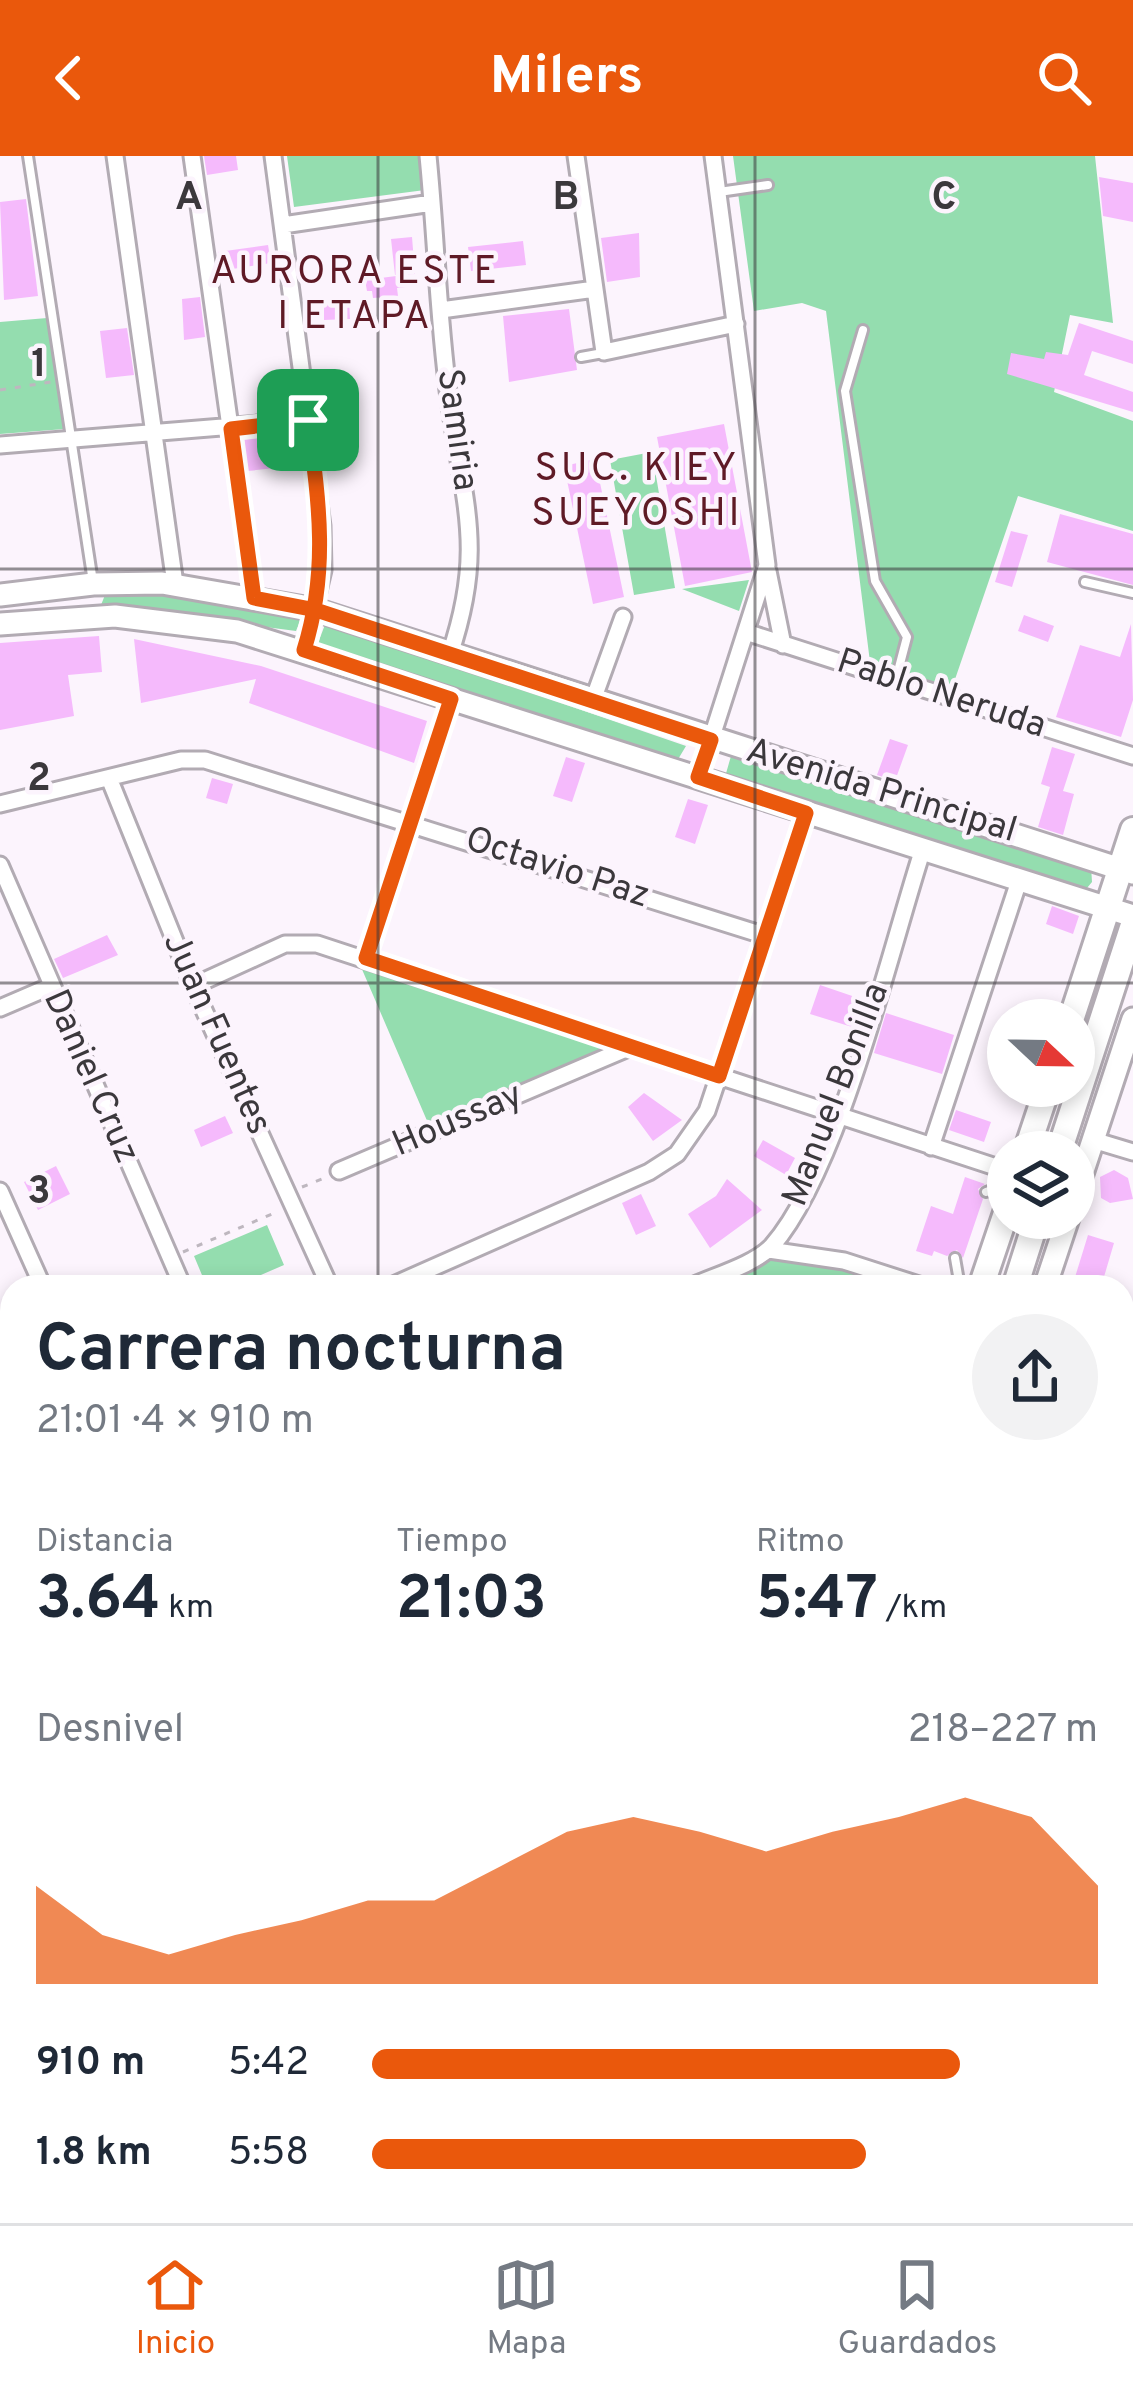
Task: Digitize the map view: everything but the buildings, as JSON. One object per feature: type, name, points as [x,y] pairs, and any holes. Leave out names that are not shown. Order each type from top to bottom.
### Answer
[{"type":"main road","name":"Avenida Principal","points":[[0,595],[88,584],[175,584],[316,610],[1127,870]]},
{"type":"main road","points":[[86,616],[88,584]]},
{"type":"main road","name":"Avenida Principal","points":[[0,624],[86,616],[192,622],[304,650],[1120,913]]},
{"type":"main road","points":[[1081,999],[1120,913],[1133,830]]},
{"type":"main road","points":[[1066,1131],[1133,925]]},
{"type":"main road","points":[[1095,1134],[1133,1019]]},
{"type":"main road","points":[[985,1275],[997,1239]]},
{"type":"main road","points":[[1019,1275],[1030,1239]]},
{"type":"main road","points":[[1049,1275],[1060,1239]]},
{"type":"street","points":[[115,156],[175,584]]},
{"type":"street","points":[[191,156],[254,598]]},
{"type":"street","points":[[273,156],[322,526],[316,610],[304,650]]},
{"type":"street","name":"Samiria","points":[[428,156],[441,310],[473,544],[466,606],[450,654]]},
{"type":"street","points":[[576,156],[604,352],[736,324]]},
{"type":"street","points":[[713,156],[767,565],[783,645]]},
{"type":"street","points":[[283,225],[433,203]]},
{"type":"street","points":[[441,310],[595,289]]},
{"type":"street","points":[[0,445],[156,436],[308,420]]},
{"type":"street","points":[[698,777],[767,565]]},
{"type":"street","points":[[593,700],[623,616]]},
{"type":"street","name":"Pablo Neruda","points":[[748,633],[1133,756]]},
{"type":"street","points":[[366,958],[451,699]]},
{"type":"street","name":"Octavio Paz","points":[[0,804],[200,759],[766,936]]},
{"type":"street","name":"Juan Fuentes","points":[[110,778],[193,986],[324,1275]]},
{"type":"street","points":[[416,1275],[663,1165],[702,1120],[806,813]]},
{"type":"street","name":"Manuel Bonilla","points":[[716,1275],[769,1250],[796,1212],[837,1117],[922,851]]},
{"type":"street","name":"Daniel Cruz","points":[[0,865],[178,1275]]},
{"type":"street","points":[[931,1147],[1019,881]]},
{"type":"street","points":[[193,986],[291,943],[317,944],[987,1164]]},
{"type":"street","points":[[0,1008],[49,987]]},
{"type":"street","name":"Houssay","points":[[339,1171],[628,1048]]},
{"type":"street","points":[[1095,1141],[1132,1154]]},
{"type":"street","points":[[0,1191],[38,1275]]},
{"type":"street","points":[[0,1241],[19,1233]]},
{"type":"street","points":[[769,1250],[844,1261],[888,1275]]},
{"type":"lane","points":[[28,156],[73,440],[88,584]]},
{"type":"lane","points":[[718,192],[768,185]]},
{"type":"lane","points":[[863,330],[844,391],[875,581],[907,637],[895,680]]},
{"type":"lane","points":[[581,357],[604,352]]},
{"type":"lane","points":[[1085,582],[1133,593]]},
{"type":"lane","points":[[955,1258],[955,1275]]},
{"type":"path","points":[[0,390],[63,381]]},
{"type":"path","points":[[170,1257],[290,1200],[339,1171]]},
{"type":"green space","points":[[287,156],[421,156],[425,190],[294,207]]},
{"type":"green space","points":[[733,156],[1095,156],[1113,323],[1070,315],[1054,392],[1133,421],[1133,531],[1018,496],[952,688],[870,662],[826,311],[802,303],[754,311]]},
{"type":"green space","points":[[47,318],[65,429],[0,434],[0,322]]},
{"type":"green space","points":[[652,452],[675,588],[634,595],[610,460]]},
{"type":"green space","points":[[749,580],[739,611],[682,589]]},
{"type":"green space","points":[[107,590],[203,594],[302,616],[296,631],[101,605]]},
{"type":"green space","points":[[326,622],[686,746],[677,761],[318,643]]},
{"type":"green space","points":[[731,756],[1091,866],[1092,882],[1082,894],[725,777]]},
{"type":"green space","points":[[361,967],[609,1048],[428,1123]]},
{"type":"green space","points":[[267,1225],[284,1265],[261,1275],[202,1275],[194,1256]]},
{"type":"green space","points":[[761,1260],[844,1266],[873,1275],[733,1275]]},
{"type":"district","name":"AURORA ESTE I ETAPA","points":[[355,296]]},
{"type":"district","name":"SUC. KIEY SUEYOSHI","points":[[637,492]]},
{"type":"route","points":[[308,420],[231,429],[254,598],[316,610],[711,740],[698,777],[806,813],[719,1076],[366,958],[451,699],[304,650],[316,610],[323,570],[308,420]]}]
